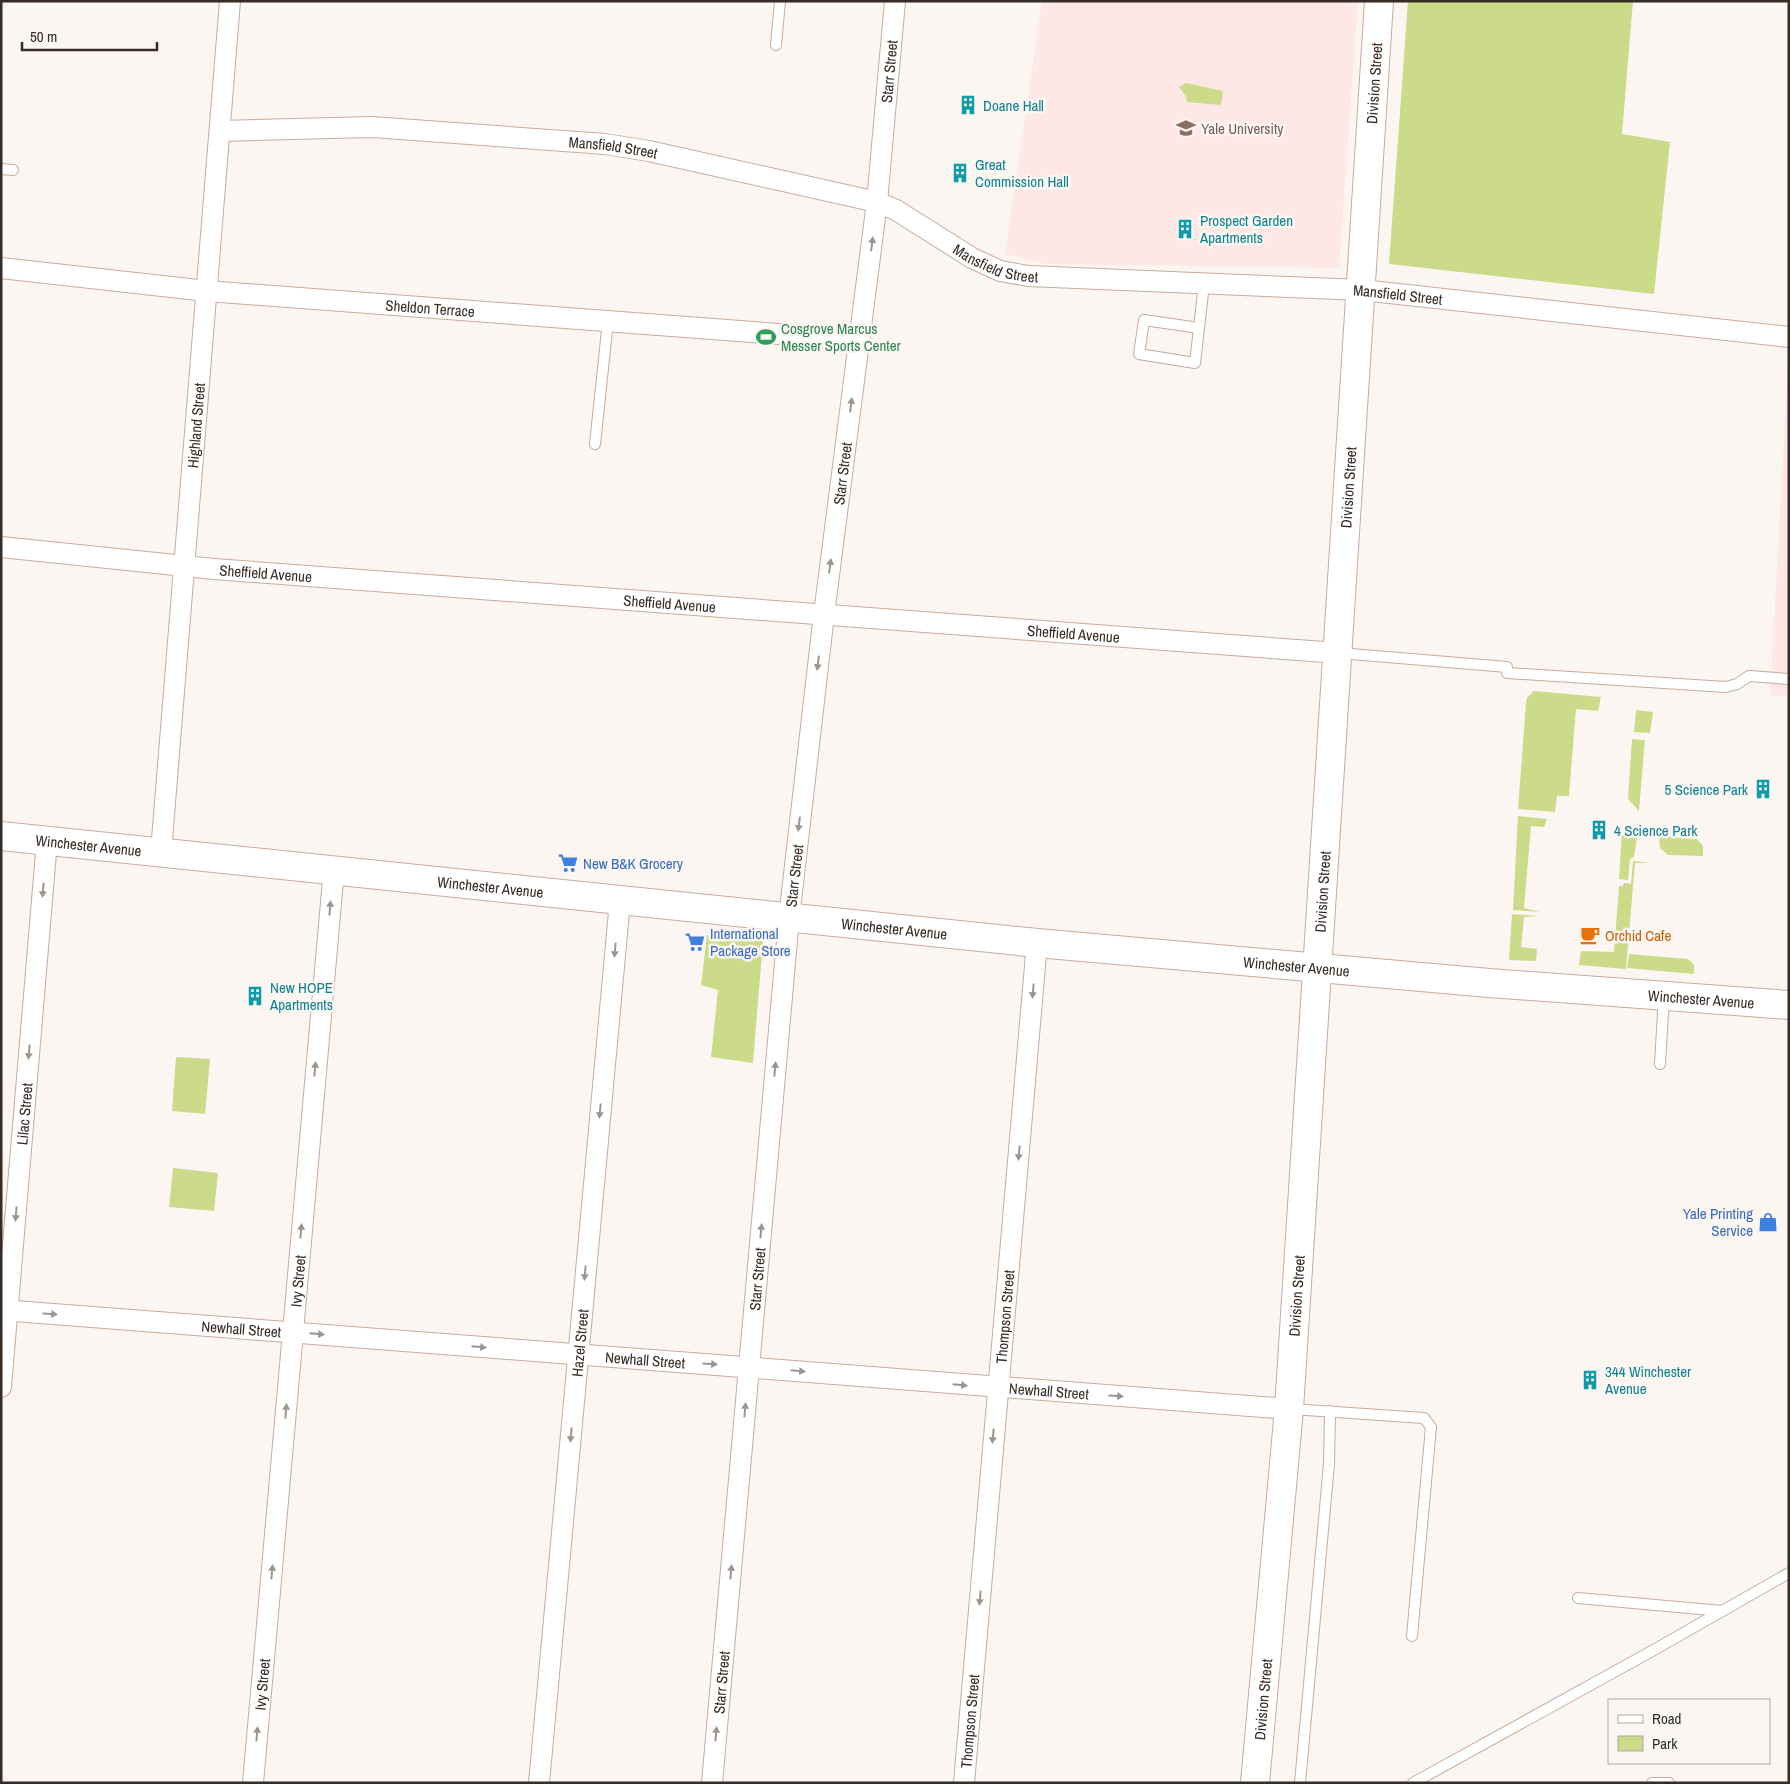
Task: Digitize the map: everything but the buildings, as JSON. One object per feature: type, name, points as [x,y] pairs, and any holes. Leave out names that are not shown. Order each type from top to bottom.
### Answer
[{"type":"street","name":"Highland Street","points":[[161,852],[230,1]]},
{"type":"street","name":"Starr Street","points":[[712,1783],[788,918],[824,614],[877,202],[895,1]]},
{"type":"street","name":"Division Street","points":[[1254,1783],[1289,1409],[1379,1]]},
{"type":"street","name":"Mansfield Street","points":[[220,131],[372,127],[605,144],[649,150],[877,202],[896,210],[972,258],[1000,271],[1028,276],[1362,290],[1789,337]]},
{"type":"street","name":"Sheldon Terrace","points":[[1,268],[206,291],[859,340]]},
{"type":"street","name":"Sheffield Avenue","points":[[1,548],[184,566],[1338,653]]},
{"type":"street","name":"Winchester Avenue","points":[[1,836],[1037,943],[1318,968],[1789,1005]]},
{"type":"street","name":"Lilac Street","points":[[1,1387],[5,1310],[47,841]]},
{"type":"street","name":"Ivy Street","points":[[252,1783],[334,869]]},
{"type":"street","name":"Hazel Street","points":[[539,1783],[620,901]]},
{"type":"street","name":"Thompson Street","points":[[964,1783],[1037,943]]},
{"type":"street","name":"Newhall Street","points":[[5,1310],[1289,1409]]},
{"type":"lane","points":[[776,45],[780,1]]},
{"type":"lane","points":[[1,169],[13,170]]},
{"type":"lane","points":[[1199,328],[1144,320],[1139,354],[1195,362],[1199,328],[1204,284]]},
{"type":"lane","points":[[595,444],[608,321]]},
{"type":"lane","points":[[1338,653],[1507,670],[1726,687],[1738,684],[1749,676],[1789,678]]},
{"type":"lane","points":[[1660,1064],[1664,996]]},
{"type":"lane","points":[[1289,1409],[1424,1418],[1430,1427],[1412,1636]]},
{"type":"lane","points":[[1300,1783],[1329,1464],[1330,1411]]},
{"type":"lane","points":[[1413,1783],[1789,1573]]},
{"type":"lane","points":[[1578,1598],[1722,1611]]},
{"type":"lane","points":[[1652,1783],[1669,1783]]},
{"type":"shaded area","name":"Yale University","points":[[1042,1],[1358,1],[1339,268],[1045,264],[1005,254]]},
{"type":"shaded area","points":[[1789,364],[1789,696],[1770,695]]},
{"type":"green space","points":[[1408,1],[1633,1],[1622,134],[1670,142],[1654,294],[1389,264]]},
{"type":"green space","points":[[1186,83],[1223,91],[1221,105],[1187,102],[1186,96],[1179,87]]},
{"type":"green space","points":[[1534,691],[1601,697],[1598,711],[1576,709],[1569,796],[1557,796],[1555,812],[1518,809],[1526,703],[1527,698]]},
{"type":"green space","points":[[1636,710],[1653,712],[1650,733],[1634,732]]},
{"type":"green space","points":[[1632,739],[1645,740],[1639,811],[1628,799]]},
{"type":"green space","points":[[1518,816],[1547,819],[1544,827],[1531,826],[1524,908],[1540,912],[1513,910]]},
{"type":"green space","points":[[1625,828],[1633,835],[1644,836],[1637,838],[1634,857],[1630,859],[1628,880],[1619,879],[1622,832],[1625,833]]},
{"type":"green space","points":[[1659,836],[1697,839],[1703,846],[1703,856],[1668,855],[1660,848]]},
{"type":"green space","points":[[1633,861],[1651,863],[1635,863],[1626,969],[1579,965],[1581,951],[1614,952],[1619,886],[1623,886],[1624,883],[1631,884]]},
{"type":"green space","points":[[1512,914],[1539,916],[1524,917],[1521,947],[1537,949],[1536,961],[1509,960]]},
{"type":"green space","points":[[707,935],[763,940],[753,1063],[711,1057],[718,990],[701,985]]},
{"type":"green space","points":[[1629,954],[1688,959],[1694,965],[1694,974],[1627,968]]},
{"type":"green space","points":[[176,1057],[210,1059],[205,1114],[172,1111]]},
{"type":"green space","points":[[173,1168],[218,1173],[214,1211],[169,1207]]},
{"type":"place","name":"Doane Hall","points":[[968,105]]},
{"type":"place","name":"Yale University","points":[[1186,128]]},
{"type":"place","name":"Great Commission Hall","points":[[960,173]]},
{"type":"place","name":"Prospect Garden Apartments","points":[[1185,229]]},
{"type":"place","name":"Cosgrove Marcus Messer Sports Center","points":[[766,337]]},
{"type":"place","name":"5 Science Park","points":[[1763,789]]},
{"type":"place","name":"4 Science Park","points":[[1599,830]]},
{"type":"place","name":"New B&K Grocery","points":[[568,863]]},
{"type":"place","name":"Orchid Cafe","points":[[1590,935]]},
{"type":"place","name":"International Package Store","points":[[695,942]]},
{"type":"place","name":"New HOPE Apartments","points":[[255,996]]},
{"type":"place","name":"Yale Printing Service","points":[[1768,1222]]},
{"type":"place","name":"344 Winchester Avenue","points":[[1590,1380]]}]
